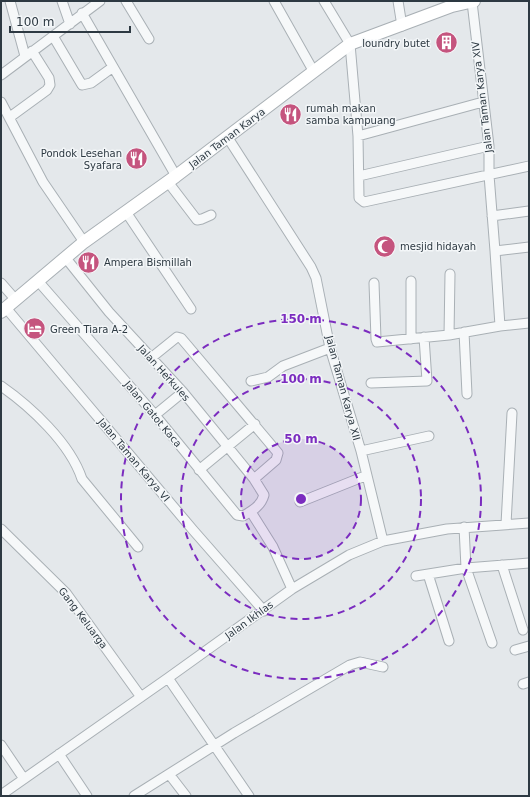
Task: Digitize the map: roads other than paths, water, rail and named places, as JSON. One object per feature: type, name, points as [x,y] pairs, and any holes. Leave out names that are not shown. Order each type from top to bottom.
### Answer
[{"type":"street","points":[[10,1],[29,54],[49,78],[50,85],[47,90],[10,117]]},
{"type":"street","points":[[62,1],[70,24]]},
{"type":"street","points":[[1,75],[100,1]]},
{"type":"street","points":[[126,1],[149,39]]},
{"type":"street","points":[[274,1],[314,72]]},
{"type":"street","points":[[324,1],[350,44],[358,136],[359,198],[364,202],[529,166]]},
{"type":"street","points":[[398,1],[402,26]]},
{"type":"street","name":"Jalan Taman Karya","points":[[4,310],[15,299],[84,242],[228,138],[350,44],[402,26],[452,4],[473,2]]},
{"type":"street","name":"Jalan Taman Karya XIV","points":[[473,2],[489,146],[489,175],[500,326]]},
{"type":"street","points":[[82,13],[113,67],[172,179],[197,220],[202,220],[211,215]]},
{"type":"street","points":[[53,36],[82,85],[91,83],[113,67]]},
{"type":"street","points":[[1,102],[43,182],[84,242]]},
{"type":"street","points":[[358,136],[483,102]]},
{"type":"street","name":"Jalan Taman Karya XII","points":[[228,138],[311,267],[320,289],[330,348],[361,451],[365,476],[383,541]]},
{"type":"street","points":[[359,176],[489,146]]},
{"type":"street","points":[[492,216],[529,211]]},
{"type":"street","points":[[126,212],[191,309]]},
{"type":"street","points":[[495,251],[529,247]]},
{"type":"street","name":"Jalan Herkules","points":[[65,257],[109,312],[183,392],[262,489],[263,500],[251,512]]},
{"type":"street","points":[[449,335],[450,274]]},
{"type":"street","name":"Jalan Gatot Kaca","points":[[38,281],[155,415],[237,515],[243,516],[251,512]]},
{"type":"street","points":[[411,281],[411,339]]},
{"type":"street","points":[[1,283],[15,299]]},
{"type":"street","points":[[374,283],[376,341],[381,343],[529,323]]},
{"type":"street","name":"Jalan Taman Karya VI","points":[[4,310],[264,611]]},
{"type":"street","points":[[464,332],[467,394]]},
{"type":"street","points":[[151,358],[179,337],[255,424],[278,456],[254,479]]},
{"type":"street","points":[[371,383],[427,382],[424,337]]},
{"type":"street","points":[[251,381],[268,377],[283,366],[330,348]]},
{"type":"street","points":[[1,386],[21,400],[57,438],[78,469],[82,479],[138,548]]},
{"type":"street","points":[[155,415],[183,392]]},
{"type":"street","points":[[506,524],[512,413]]},
{"type":"street","points":[[199,470],[255,424]]},
{"type":"street","points":[[361,451],[429,436]]},
{"type":"street","points":[[300,502],[365,476]]},
{"type":"street","points":[[251,512],[272,547],[292,589]]},
{"type":"street","name":"Jalan Ikhlas","points":[[1,795],[264,611],[292,589],[348,555],[383,541],[464,527],[529,523]]},
{"type":"street","points":[[464,527],[466,568],[492,643]]},
{"type":"street","name":"Gang Keluarga","points":[[1,529],[66,593],[141,697]]},
{"type":"street","points":[[416,576],[466,568],[529,563]]},
{"type":"street","points":[[502,565],[523,630]]},
{"type":"street","points":[[428,574],[449,641]]},
{"type":"street","points":[[515,650],[529,646]]},
{"type":"street","points":[[134,796],[214,745],[350,665],[360,662],[383,667]]},
{"type":"street","points":[[168,678],[248,796]]},
{"type":"street","points":[[1,745],[24,779]]},
{"type":"street","points":[[59,754],[87,796]]},
{"type":"street","points":[[169,774],[186,796]]},
{"type":"place","name":"loundry butet","points":[[446,43]]},
{"type":"place","name":"rumah makan samba kampuang","points":[[291,114]]},
{"type":"place","name":"Pondok Lesehan Syafara","points":[[137,159]]},
{"type":"place","name":"mesjid hidayah","points":[[385,246]]},
{"type":"place","name":"Ampera Bismillah","points":[[88,262]]},
{"type":"place","name":"Green Tiara A-2","points":[[34,329]]}]
